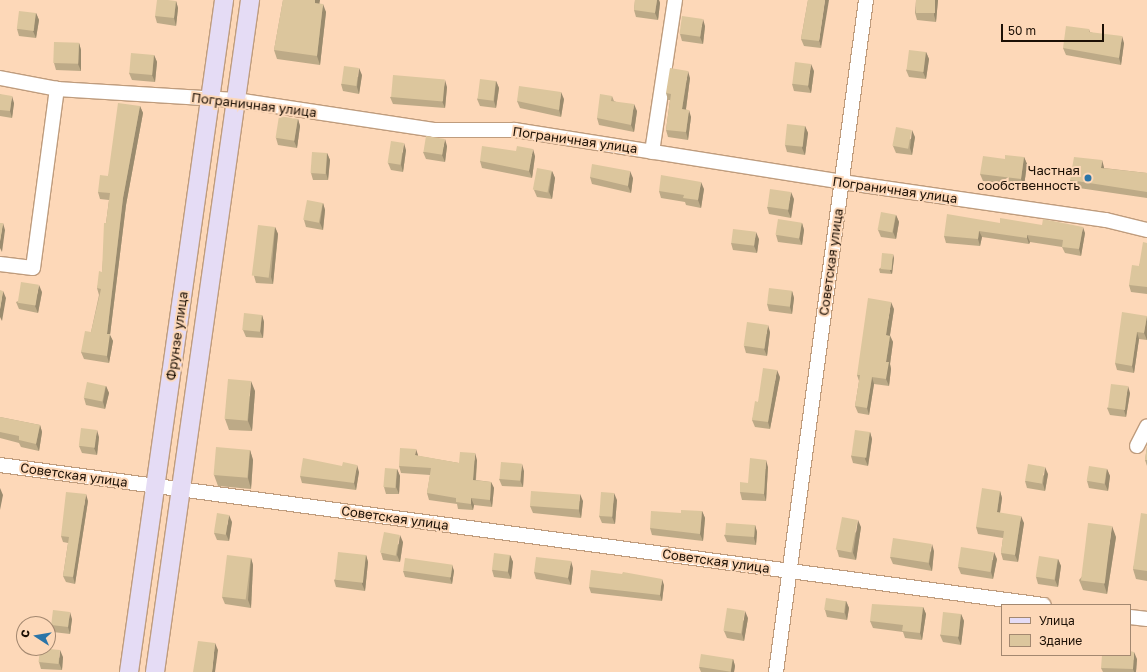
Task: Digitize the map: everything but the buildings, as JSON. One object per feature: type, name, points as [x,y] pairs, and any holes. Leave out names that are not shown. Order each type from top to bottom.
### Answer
[{"type":"main road","name":"Фрунзе улица","points":[[129,672],[224,0]]},
{"type":"main road","name":"Фрунзе улица","points":[[155,672],[250,0]]},
{"type":"street","points":[[652,152],[675,0]]},
{"type":"street","name":"Советская улица","points":[[776,672],[866,0]]},
{"type":"street","name":"Пограничная улица","points":[[0,78],[57,89],[236,100],[434,130],[515,130],[842,182],[1106,220],[1147,230]]},
{"type":"street","points":[[0,264],[33,268],[57,89]]},
{"type":"street","points":[[1137,446],[1147,426]]},
{"type":"street","name":"Советская улица","points":[[0,465],[1037,604]]},
{"type":"street","points":[[1131,616],[1147,619]]},
{"type":"place","name":"Частная сообственность","points":[[1088,178]]}]
